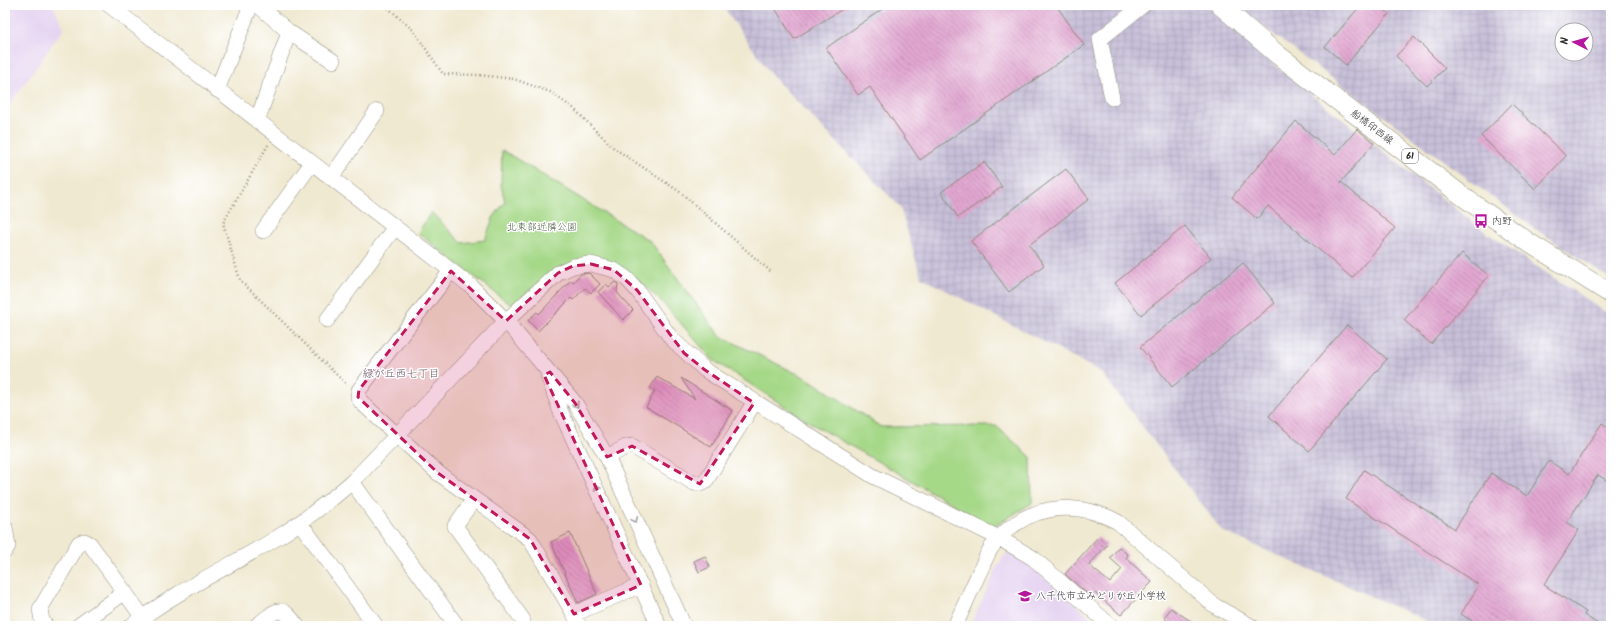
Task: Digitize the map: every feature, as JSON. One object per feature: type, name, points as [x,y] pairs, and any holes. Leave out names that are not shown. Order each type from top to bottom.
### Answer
[{"type":"main road","name":"船橋印西線","points":[[1220,5],[1278,55],[1465,198],[1531,244],[1611,294]]},
{"type":"street","points":[[109,5],[451,271],[472,288],[506,321],[543,363],[574,403],[607,457],[684,626]]},
{"type":"street","points":[[217,90],[251,5]]},
{"type":"street","points":[[258,5],[289,32],[333,61]]},
{"type":"street","points":[[1112,98],[1100,39],[1143,5]]},
{"type":"street","points":[[258,121],[289,32]]},
{"type":"street","points":[[331,178],[377,111]]},
{"type":"street","points":[[263,231],[312,163]]},
{"type":"street","points":[[327,320],[395,227]]},
{"type":"street","points":[[46,626],[42,621],[40,610],[79,543],[84,541],[90,544],[125,592],[141,623],[165,601],[300,523],[352,482],[506,321],[544,285],[558,273],[568,268],[591,264],[614,270],[627,279],[637,290],[671,338],[684,353],[704,370],[754,403],[873,476],[999,538],[1033,558],[1111,626]]},
{"type":"street","points":[[451,271],[359,390],[358,397],[438,474],[530,539],[577,620],[641,585]]},
{"type":"street","points":[[543,363],[560,410],[659,626]]},
{"type":"street","points":[[607,457],[626,447],[632,446],[694,483],[700,484],[705,482],[754,403]]},
{"type":"street","points":[[352,482],[457,626]]},
{"type":"street","points":[[474,499],[455,526],[523,620],[522,626]]},
{"type":"street","points":[[955,626],[990,550],[999,538],[1015,524],[1030,516],[1051,509],[1086,509],[1103,514],[1128,529],[1215,606],[1251,626]]},
{"type":"street","points":[[300,523],[376,626]]},
{"type":"street","points":[[5,527],[8,546],[5,551]]},
{"type":"street","points":[[78,626],[125,592]]},
{"type":"street","points":[[256,626],[277,611],[282,610],[287,613],[296,626]]},
{"type":"path","points":[[385,5],[413,30],[443,74],[479,75],[514,79],[550,92],[573,108],[614,148],[680,192],[770,271]]},
{"type":"path","points":[[274,134],[223,223],[240,280],[358,397]]},
{"type":"highlighted area","points":[[591,264],[614,270],[637,290],[684,353],[705,370],[754,403],[700,484],[632,446],[607,457],[575,403],[550,372],[544,375],[641,585],[574,614],[530,539],[438,473],[358,397],[359,390],[451,271],[506,321],[558,273],[573,266]]},
{"type":"shaded area","points":[[5,5],[53,5],[64,28],[5,111]]},
{"type":"shaded area","points":[[722,5],[1207,5],[1290,78],[1484,231],[1611,316],[1611,626],[1439,626],[1222,531],[1101,372],[921,277],[900,207],[772,76]]},
{"type":"shaded area","points":[[1234,5],[1611,5],[1611,279],[1534,228]]},
{"type":"shaded area","name":"八千代市立みどりが丘小学校","points":[[1010,553],[1026,562],[1101,626],[970,626],[998,565],[1006,554]]},
{"type":"green space","name":"北東部近隣公園","points":[[502,150],[650,241],[720,336],[810,380],[881,427],[996,426],[1031,457],[1032,503],[993,527],[812,424],[713,360],[662,302],[625,268],[603,261],[559,268],[511,305],[418,233],[431,212],[462,243],[485,240],[493,218],[505,202],[501,185]]},
{"type":"building","points":[[773,5],[849,5],[794,39]]},
{"type":"building","points":[[888,5],[1056,5],[1084,45],[920,160],[870,87],[858,95],[826,48]]},
{"type":"building","points":[[1361,5],[1379,5],[1389,14],[1346,65],[1325,47]]},
{"type":"building","points":[[1414,37],[1445,68],[1427,86],[1396,56]]},
{"type":"building","points":[[1512,104],[1566,156],[1535,189],[1481,136]]},
{"type":"building","points":[[1296,121],[1335,155],[1357,129],[1374,143],[1341,182],[1395,228],[1352,278],[1268,206],[1257,219],[1232,197]]},
{"type":"building","points":[[984,162],[1002,187],[958,217],[941,192]]},
{"type":"building","points":[[1066,169],[1089,199],[1029,245],[1044,265],[1009,292],[971,241]]},
{"type":"building","points":[[1185,226],[1211,258],[1141,315],[1115,283]]},
{"type":"building","points":[[1462,253],[1489,276],[1431,344],[1404,320]]},
{"type":"building","points":[[1243,263],[1275,303],[1172,387],[1140,347]]},
{"type":"building","points":[[589,273],[600,284],[591,293],[585,288],[573,300],[571,298],[538,331],[528,320],[537,312],[539,314],[571,280],[573,282],[581,274]]},
{"type":"building","points":[[615,282],[618,284],[617,292],[633,310],[623,320],[598,292],[606,284],[609,287]]},
{"type":"building","points":[[1347,325],[1387,359],[1309,451],[1269,416]]},
{"type":"building","points":[[657,377],[695,399],[681,378],[733,411],[711,447],[646,407],[655,391],[650,388]]},
{"type":"building","points":[[1602,423],[1611,429],[1611,483],[1598,475],[1567,522],[1579,530],[1544,585],[1586,612],[1584,615],[1601,626],[1480,626],[1461,614],[1479,585],[1346,499],[1364,470],[1455,529],[1491,473],[1527,496],[1549,461],[1569,474]]},
{"type":"building","points":[[570,533],[597,594],[578,603],[551,542]]},
{"type":"building","points":[[1098,537],[1107,545],[1089,565],[1110,583],[1122,569],[1110,558],[1119,547],[1128,555],[1126,558],[1152,582],[1121,615],[1095,593],[1091,597],[1065,574]]},
{"type":"building","points":[[705,556],[710,567],[699,572],[694,561]]},
{"type":"building","points":[[1171,608],[1198,626],[1174,626],[1164,618]]},
{"type":"place","name":"内野","points":[[1481,221]]},
{"type":"place","name":"八千代市立みどりが丘小学校","points":[[1025,596]]},
{"type":"district","name":"緑が丘西七丁目","points":[[401,374]]}]
